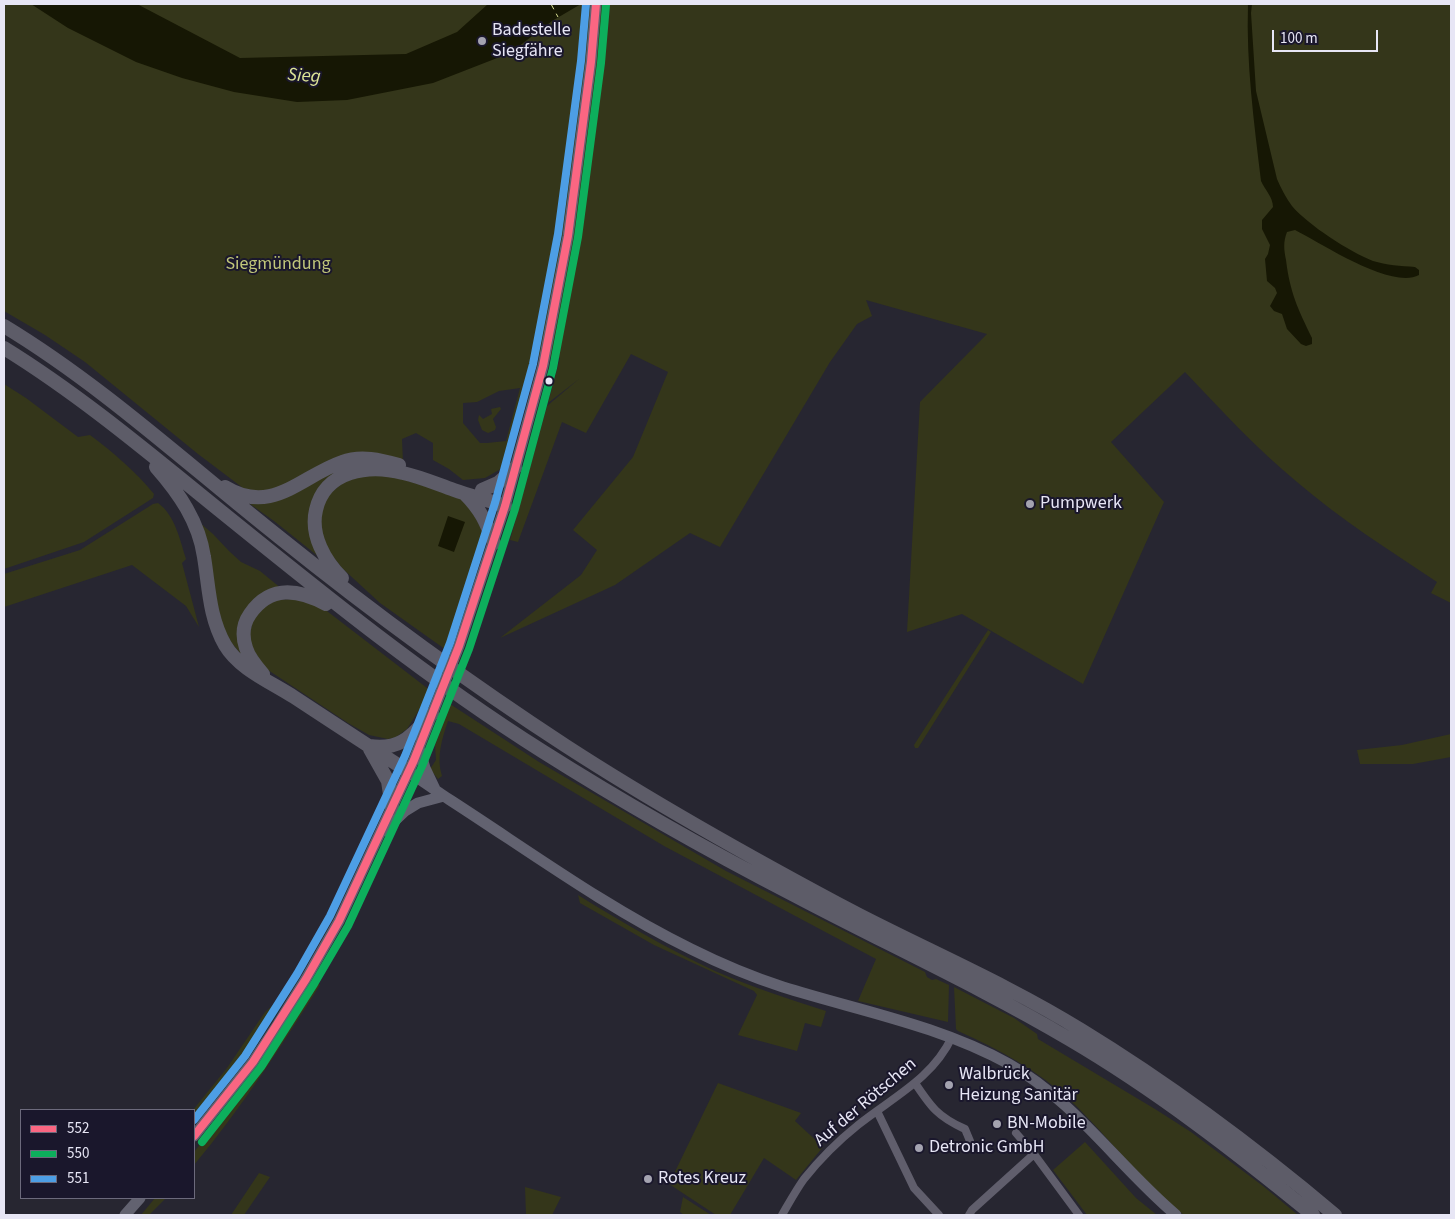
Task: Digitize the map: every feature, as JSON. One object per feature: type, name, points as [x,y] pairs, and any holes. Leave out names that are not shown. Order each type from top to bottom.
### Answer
[{"type":"highway","points":[[4,326],[113,401],[277,536],[383,620],[441,662],[566,746],[706,832],[861,916],[997,984],[1086,1033],[1196,1106],[1281,1170],[1335,1215]]},
{"type":"highway","points":[[4,348],[40,370],[109,421],[355,620],[456,693],[539,749],[635,808],[793,895],[988,995],[1069,1039],[1188,1118],[1313,1215]]},
{"type":"highway","points":[[109,421],[166,478],[186,507],[197,529],[204,554],[215,626],[226,646],[242,665],[409,772]]},
{"type":"highway","points":[[192,466],[233,492],[247,496],[264,497],[281,494],[342,462],[356,458],[385,461],[482,490],[506,502]]},
{"type":"highway","points":[[482,490],[498,483],[515,468]]},
{"type":"highway","points":[[383,620],[330,567],[320,546],[315,530],[316,511],[323,492],[347,473],[365,469],[376,469],[403,472],[465,493],[506,502]]},
{"type":"highway","points":[[465,493],[485,518],[494,543]]},
{"type":"highway","points":[[269,681],[252,660],[243,639],[246,620],[261,600],[278,593],[290,592],[311,596],[355,620]]},
{"type":"highway","points":[[368,746],[381,748],[402,742],[408,739],[432,714]]},
{"type":"highway","points":[[368,746],[388,781],[392,808]]},
{"type":"main road","points":[[195,1135],[252,1062],[306,979],[339,921],[409,772],[462,638],[494,543],[543,366],[568,236],[591,63],[596,4]]},
{"type":"main road","points":[[419,748],[425,768],[440,793]]},
{"type":"main road","points":[[409,772],[610,904],[691,949],[781,987],[921,1026],[952,1037],[1011,1066],[1043,1087],[1074,1114],[1151,1194],[1176,1215]]},
{"type":"main road","points":[[378,838],[405,811],[418,802],[440,793]]},
{"type":"main road","points":[[124,1215],[139,1199]]},
{"type":"street","name":"Auf der Rötschen","points":[[782,1215],[803,1181],[821,1159],[858,1125],[915,1083],[934,1066],[952,1037]]},
{"type":"street","points":[[915,1083],[936,1112],[965,1129],[970,1141]]},
{"type":"street","points":[[877,1111],[914,1188],[939,1215]]},
{"type":"street","points":[[1016,1133],[1079,1215]]},
{"type":"street","points":[[969,1215],[972,1210],[1034,1154]]},
{"type":"green space","name":"Siegmündung","points":[[4,4],[1451,4],[1451,603],[1431,593],[1437,582],[1313,496],[1240,429],[1185,372],[1111,442],[1164,502],[1083,684],[962,614],[907,632],[920,402],[987,334],[866,300],[872,316],[857,324],[830,362],[720,547],[690,533],[615,585],[500,638],[581,575],[597,550],[573,530],[633,457],[668,372],[631,354],[586,433],[562,422],[518,542],[510,540],[547,406],[579,379],[548,403],[560,358],[535,356],[530,389],[522,403],[519,427],[508,459],[499,470],[485,478],[463,480],[433,460],[433,443],[416,433],[402,439],[403,463],[384,457],[259,492],[243,488],[85,362],[45,335],[4,311]],"holes":[[[520,388],[506,441],[480,443],[463,423],[463,403],[477,402],[499,391]]]},
{"type":"green space","points":[[4,384],[78,437],[90,435],[139,478],[154,494],[153,498],[84,542],[4,569]]},
{"type":"green space","points":[[500,407],[501,409],[493,419],[496,427],[495,430],[488,433],[482,430],[478,420],[479,415],[483,419],[492,414],[491,409]]},
{"type":"green space","points":[[343,469],[319,490],[319,557],[243,499]]},
{"type":"green space","points":[[388,475],[448,493],[468,502],[486,539],[449,652],[380,603],[342,568],[327,549],[319,516],[326,497],[351,476]]},
{"type":"green space","points":[[158,503],[169,514],[179,536],[186,559],[182,563],[199,627],[186,606],[132,565],[4,607],[4,574],[80,550],[153,504]]},
{"type":"green space","points":[[199,522],[241,562],[260,571],[282,589],[258,599],[244,658],[231,642],[222,625]]},
{"type":"green space","points":[[296,599],[323,608],[431,691],[407,729],[396,737],[388,739],[369,735],[265,668],[251,646],[249,633],[255,613],[273,600]]},
{"type":"green space","points":[[988,630],[991,632],[918,748],[915,748],[914,745]]},
{"type":"green space","points":[[450,704],[539,762],[726,871],[925,972],[927,977],[932,980],[936,979],[949,985],[948,1022],[858,1001],[876,959],[664,846],[459,724],[448,721],[440,755],[442,776],[438,779],[430,769],[436,760],[435,745]]},
{"type":"green space","points":[[1451,734],[1451,757],[1413,764],[1360,764],[1357,750],[1402,745]]},
{"type":"green space","points":[[578,895],[680,954],[715,971],[756,988],[826,1011],[821,1027],[805,1023],[797,1051],[738,1035],[757,995],[754,991],[654,945],[580,903]]},
{"type":"green space","points":[[317,982],[320,985],[275,1054],[228,1122],[195,1164],[195,1151],[257,1072]]},
{"type":"green space","points":[[954,987],[1014,1018],[1037,1034],[1038,1039],[1191,1132],[1298,1215],[1184,1215],[1168,1202],[1085,1115],[1058,1090],[1017,1061],[958,1031],[956,1029]]},
{"type":"green space","points":[[283,996],[240,1060],[195,1119],[194,1109],[227,1068],[265,1012]]},
{"type":"green space","points":[[718,1083],[801,1113],[795,1121],[823,1147],[796,1180],[764,1158],[730,1215],[716,1215],[669,1184]]},
{"type":"green space","points":[[1085,1142],[1136,1198],[1157,1215],[1087,1215],[1053,1170]]},
{"type":"green space","points":[[259,1173],[270,1177],[244,1215],[231,1215]]},
{"type":"green space","points":[[525,1187],[561,1197],[552,1215],[526,1215]]},
{"type":"green space","points":[[683,1197],[711,1215],[684,1215],[680,1212]]},
{"type":"green space","points":[[154,1199],[165,1199],[149,1215],[141,1215]]},
{"type":"water","name":"Sieg","points":[[31,4],[137,4],[240,58],[406,54],[457,32],[488,4],[581,4],[552,21],[510,53],[433,83],[347,100],[297,102],[234,92],[182,78],[136,62],[68,28]]},
{"type":"water","points":[[1248,4],[1252,4],[1256,91],[1277,179],[1288,200],[1308,221],[1353,251],[1373,261],[1415,267],[1419,270],[1419,275],[1407,278],[1391,276],[1356,263],[1295,230],[1287,232],[1284,249],[1292,292],[1312,338],[1312,344],[1306,346],[1301,344],[1287,329],[1282,314],[1274,311],[1270,306],[1277,293],[1275,288],[1267,281],[1265,259],[1270,245],[1262,229],[1262,220],[1273,207],[1273,203],[1261,181],[1249,70]]},
{"type":"water","points":[[448,516],[465,522],[454,552],[438,546]]},
{"type":"ferry route","points":[[551,4],[558,17]]},
{"type":"transit line","name":"551","points":[[195,1119],[245,1056],[297,974],[330,916],[405,756],[450,643],[495,503],[533,364],[558,234],[581,61],[586,4]]},
{"type":"transit line","name":"552","points":[[195,1135],[253,1062],[306,979],[339,921],[414,760],[459,646],[505,506],[543,366],[568,236],[591,62],[596,4]]},
{"type":"transit line","name":"550","points":[[202,1142],[261,1067],[314,984],[348,926],[423,764],[469,649],[515,509],[553,368],[578,237],[601,63],[606,5]]},
{"type":"place","name":"Badestelle Siegfähre","points":[[482,41]]},
{"type":"place","name":"Pumpwerk","points":[[1030,504]]},
{"type":"place","name":"Walbrück Heizung Sanitär","points":[[949,1085]]},
{"type":"place","name":"BN-Mobile","points":[[997,1124]]},
{"type":"place","name":"Detronic GmbH","points":[[919,1148]]},
{"type":"place","name":"Rotes Kreuz","points":[[648,1179]]}]
